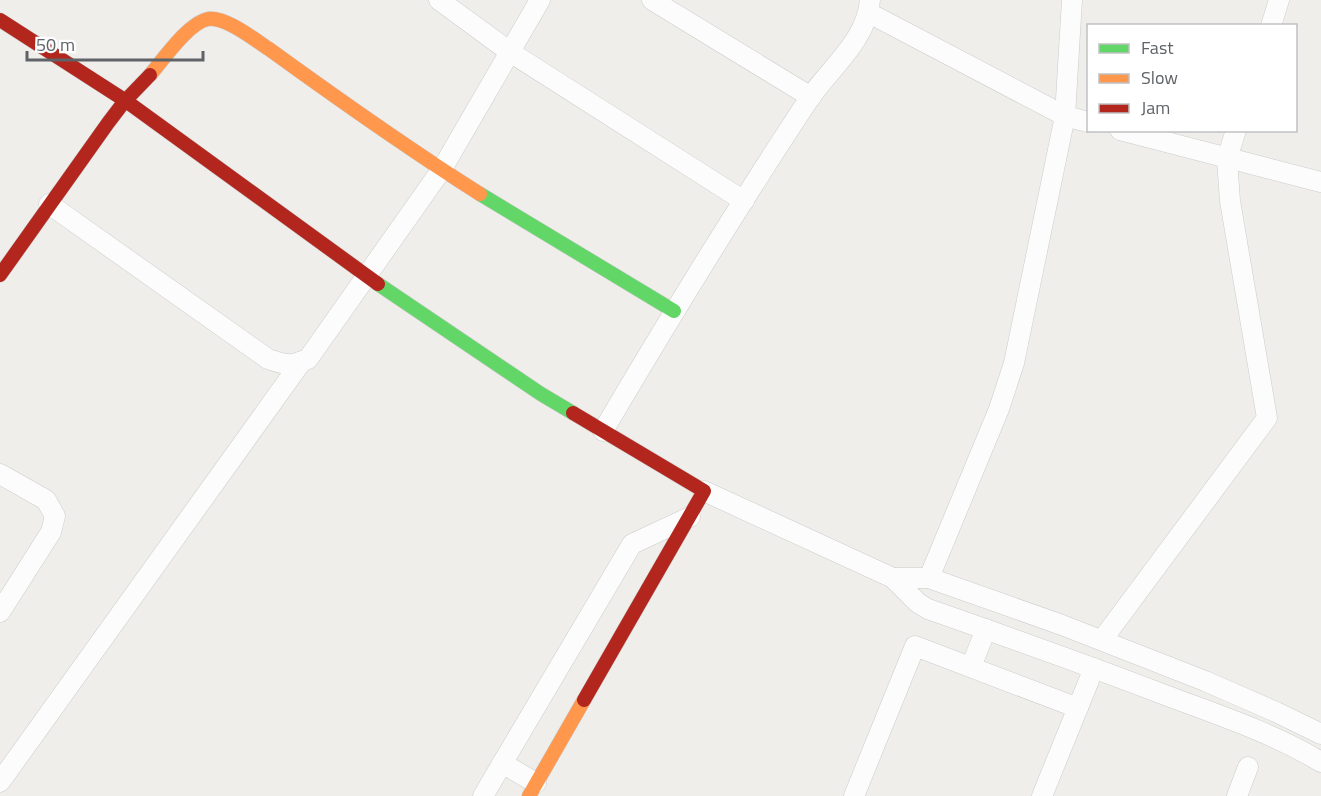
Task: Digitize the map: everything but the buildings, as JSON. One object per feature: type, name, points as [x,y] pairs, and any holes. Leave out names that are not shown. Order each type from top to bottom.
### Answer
[{"type":"street","points":[[439,0],[510,52],[744,201]]},
{"type":"street","points":[[49,204],[268,359],[290,366],[308,359],[442,169],[540,0]]},
{"type":"street","points":[[652,0],[811,97]]},
{"type":"street","points":[[929,578],[999,409],[1014,363],[1065,116],[1072,0]]},
{"type":"street","points":[[1272,24],[1279,0]]},
{"type":"street","points":[[603,431],[674,311],[811,97],[857,37],[870,6],[1065,116],[1087,122]]},
{"type":"street","points":[[0,275],[49,204],[126,101],[183,37],[202,22],[212,18],[223,21],[253,39],[345,106],[442,169],[674,311]]},
{"type":"street","points":[[0,20],[126,101],[367,276],[541,394],[704,491],[893,578],[918,603],[928,609],[1094,668],[1264,733],[1321,762]]},
{"type":"street","points":[[1127,132],[1321,182]]},
{"type":"street","points":[[1102,640],[1268,418],[1230,201],[1227,159],[1235,132]]},
{"type":"street","points":[[0,782],[302,361]]},
{"type":"street","points":[[0,474],[46,500],[55,516],[51,532],[0,612]]},
{"type":"street","points":[[502,763],[533,790],[704,491]]},
{"type":"street","points":[[483,796],[632,544],[690,517]]},
{"type":"street","points":[[893,578],[929,578],[1102,640],[1206,681],[1321,734]]},
{"type":"street","points":[[971,668],[986,629]]},
{"type":"street","points":[[854,796],[915,646],[1078,708]]},
{"type":"street","points":[[1047,795],[1094,668]]},
{"type":"street","points":[[1237,796],[1248,767]]},
{"type":"traffic: fast","points":[[480,194],[674,311]]},
{"type":"traffic: fast","points":[[378,284],[541,394],[573,413]]},
{"type":"traffic: slow","points":[[150,75],[192,27],[208,19],[223,21],[248,35],[399,141],[480,194]]},
{"type":"traffic: slow","points":[[529,796],[584,700]]},
{"type":"traffic: jam","points":[[0,20],[126,101],[378,284]]},
{"type":"traffic: jam","points":[[0,275],[108,123],[150,75]]},
{"type":"traffic: jam","points":[[573,413],[704,491],[584,700]]}]
